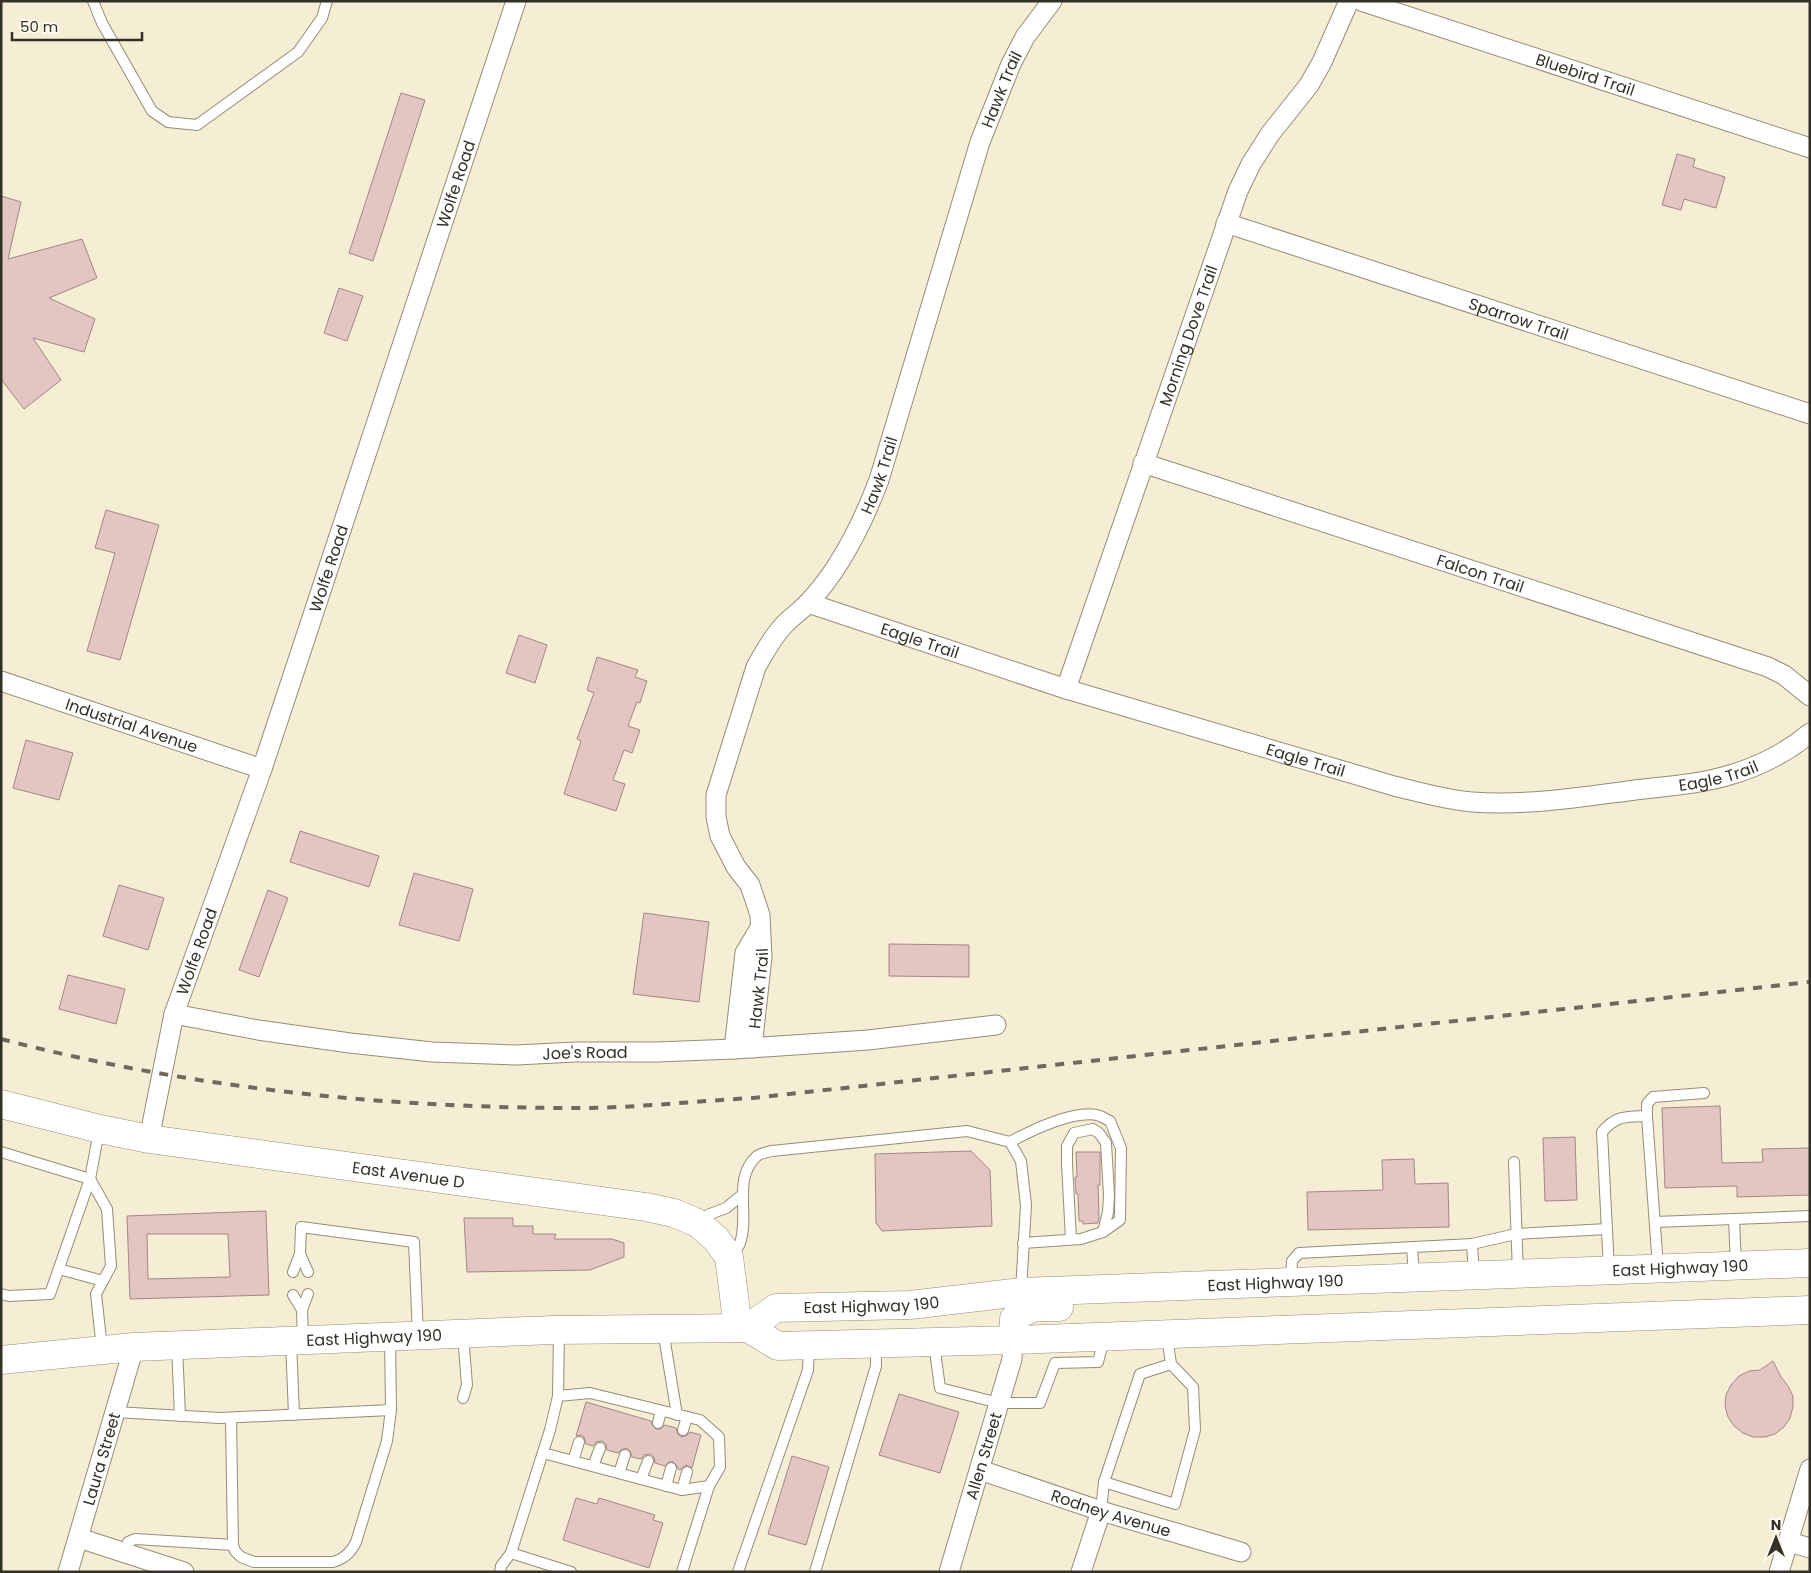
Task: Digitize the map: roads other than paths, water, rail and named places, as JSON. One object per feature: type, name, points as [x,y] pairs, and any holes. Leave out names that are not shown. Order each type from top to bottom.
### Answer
[{"type":"main road","name":"East Avenue D","points":[[1,1104],[100,1129],[149,1139],[646,1206],[674,1214],[698,1224],[716,1239],[729,1257]]},
{"type":"main road","points":[[729,1257],[743,1328],[778,1346],[1013,1340],[1810,1310]]},
{"type":"main road","name":"East Highway 190","points":[[1,1360],[134,1347],[177,1345],[559,1330],[743,1328],[776,1308],[910,1305],[1022,1292],[1810,1263]]},
{"type":"main road","points":[[1013,1340],[1014,1319],[1023,1311],[1036,1307],[1197,1304],[1231,1284]]},
{"type":"street","name":"Wolfe Road","points":[[149,1139],[174,1014],[262,769],[516,1]]},
{"type":"street","name":"Hawk Trail","points":[[743,1048],[745,953],[760,928],[760,915],[750,885],[736,867],[720,836],[716,817],[716,795],[756,667],[768,646],[783,626],[808,602],[838,564],[870,503],[879,480],[980,142],[1010,64],[1025,37],[1052,1]]},
{"type":"street","name":"Morning Dove Trail","points":[[1066,689],[1238,191],[1251,164],[1270,134],[1309,85],[1322,62],[1349,1]]},
{"type":"street","name":"Bluebird Trail","points":[[1361,1],[1810,148]]},
{"type":"street","name":"Sparrow Trail","points":[[1226,224],[1810,414]]},
{"type":"street","name":"Falcon Trail","points":[[1143,463],[1768,667],[1784,675],[1810,696]]},
{"type":"street","name":"Eagle Trail","points":[[808,602],[1066,689],[1394,786],[1432,796],[1472,802],[1526,802],[1692,783],[1733,774],[1761,764],[1810,733]]},
{"type":"street","name":"Industrial Avenue","points":[[1,681],[262,769]]},
{"type":"street","name":"Joe's Road","points":[[174,1014],[258,1030],[432,1052],[516,1055],[576,1052],[657,1052],[868,1040],[996,1024]]},
{"type":"street","name":"Allen Street","points":[[949,1572],[1012,1359],[1013,1340]]},
{"type":"street","name":"Laura Street","points":[[68,1572],[134,1347]]},
{"type":"street","points":[[1779,1572],[1810,1469]]},
{"type":"street","name":"Rodney Avenue","points":[[980,1470],[1101,1511],[1242,1552]]},
{"type":"street","points":[[1081,1572],[1101,1511]]},
{"type":"street","points":[[79,1538],[184,1572]]},
{"type":"street","points":[[1789,1542],[1810,1548]]},
{"type":"lane","points":[[93,1],[93,6],[102,23],[152,110],[168,122],[198,125],[298,52],[322,18],[327,1]]},
{"type":"lane","points":[[1658,1269],[1647,1104],[1653,1097],[1704,1093]]},
{"type":"lane","points":[[1010,1142],[1026,1133],[1063,1118],[1099,1115],[1110,1121],[1121,1148],[1120,1220],[1103,1232],[1081,1238],[1023,1243]]},
{"type":"lane","points":[[1609,1270],[1602,1132],[1610,1122],[1625,1117],[1647,1116]]},
{"type":"lane","points":[[1,1294],[9,1296],[50,1294],[90,1179],[100,1129]]},
{"type":"lane","points":[[1071,1239],[1066,1164],[1067,1146],[1074,1133],[1093,1129],[1100,1133],[1106,1143],[1109,1195],[1108,1212],[1103,1232]]},
{"type":"lane","points":[[729,1257],[740,1244],[744,1217],[742,1195],[746,1169],[758,1155],[772,1151],[967,1131],[1010,1142],[1022,1161],[1026,1205],[1022,1292]]},
{"type":"lane","points":[[1,1152],[90,1179],[107,1209],[111,1266],[96,1294],[102,1350]]},
{"type":"lane","points":[[1514,1162],[1518,1274]]},
{"type":"lane","points":[[693,1221],[726,1208],[742,1195]]},
{"type":"lane","points":[[1655,1222],[1810,1216]]},
{"type":"lane","points":[[1734,1219],[1736,1266]]},
{"type":"lane","points":[[293,1272],[300,1254],[301,1227],[414,1242],[418,1336]]},
{"type":"lane","points":[[1290,1282],[1292,1261],[1299,1253],[1472,1244],[1516,1234],[1607,1229]]},
{"type":"lane","points":[[1472,1244],[1474,1276]]},
{"type":"lane","points":[[1412,1247],[1414,1278]]},
{"type":"lane","points":[[300,1254],[308,1272]]},
{"type":"lane","points":[[59,1269],[103,1281]]},
{"type":"lane","points":[[294,1414],[297,1340],[302,1310],[308,1294]]},
{"type":"lane","points":[[293,1295],[302,1310]]},
{"type":"lane","points":[[663,1329],[682,1416],[683,1430]]},
{"type":"lane","points":[[500,1572],[501,1566],[511,1553],[543,1453],[558,1396],[559,1330]]},
{"type":"lane","points":[[463,1334],[467,1385],[463,1398]]},
{"type":"lane","points":[[1104,1482],[1175,1504],[1195,1430],[1193,1387],[1171,1364],[1167,1334]]},
{"type":"lane","points":[[934,1342],[940,1388],[999,1403],[1040,1403],[1055,1363],[1098,1362],[1105,1336]]},
{"type":"lane","points":[[231,1418],[233,1545],[235,1551],[241,1557],[254,1562],[333,1562],[340,1560],[347,1556],[356,1542],[387,1441],[391,1410],[390,1337]]},
{"type":"lane","points":[[815,1572],[876,1366],[876,1344]]},
{"type":"lane","points":[[177,1345],[180,1416]]},
{"type":"lane","points":[[738,1572],[808,1370],[809,1346]]},
{"type":"lane","points":[[1101,1511],[1104,1482],[1140,1374],[1171,1364]]},
{"type":"lane","points":[[558,1396],[592,1399],[613,1405],[639,1405],[700,1420],[719,1437],[720,1467],[709,1486],[682,1572]]},
{"type":"lane","points":[[636,1416],[639,1405]]},
{"type":"lane","points":[[115,1412],[231,1418],[391,1410]]},
{"type":"lane","points":[[658,1423],[661,1411]]},
{"type":"lane","points":[[699,1434],[703,1423]]},
{"type":"lane","points":[[573,1461],[579,1442]]},
{"type":"lane","points":[[593,1466],[600,1448]]},
{"type":"lane","points":[[543,1453],[682,1490],[709,1486]]},
{"type":"lane","points":[[619,1473],[625,1454]]},
{"type":"lane","points":[[641,1479],[648,1461]]},
{"type":"lane","points":[[666,1486],[671,1468]]},
{"type":"lane","points":[[682,1490],[687,1472]]},
{"type":"lane","points":[[125,1552],[128,1542],[135,1539],[233,1545]]},
{"type":"lane","points":[[511,1553],[571,1572]]},
{"type":"railway","points":[[1,1039],[143,1070],[287,1092],[432,1104],[600,1108],[753,1098],[1810,982]]}]
